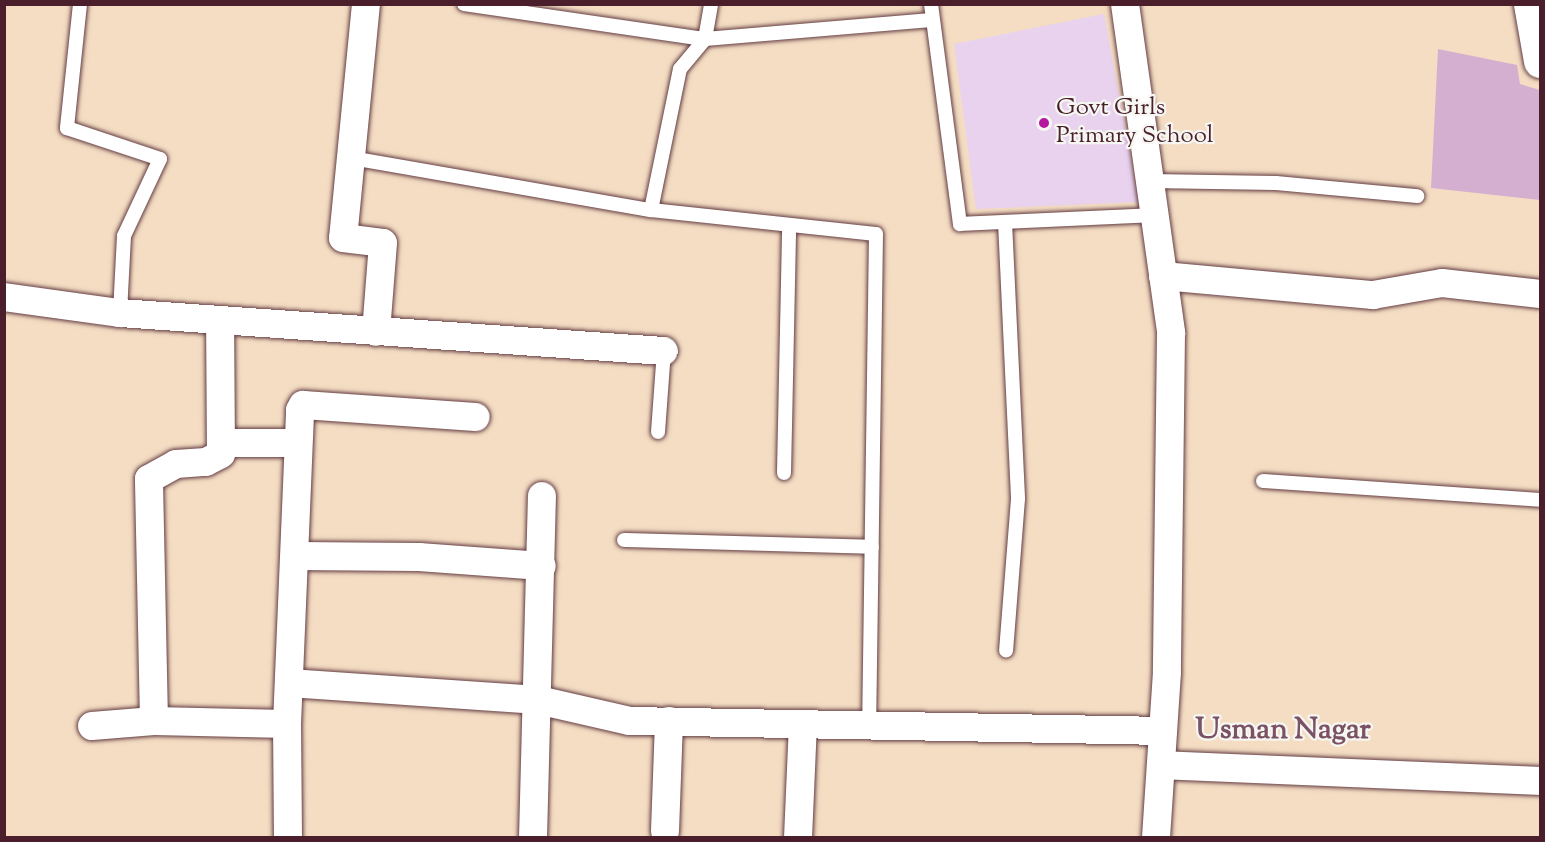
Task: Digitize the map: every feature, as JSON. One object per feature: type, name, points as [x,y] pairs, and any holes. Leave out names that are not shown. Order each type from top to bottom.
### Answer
[{"type":"street","points":[[366,4],[343,238],[383,243],[376,332]]},
{"type":"street","points":[[1125,4],[1171,333],[1167,672],[1156,837]]},
{"type":"street","points":[[1530,4],[1540,61]]},
{"type":"street","points":[[1163,276],[1373,295],[1442,283],[1540,294]]},
{"type":"street","points":[[4,297],[120,313],[664,351]]},
{"type":"street","points":[[154,721],[148,479],[176,464],[206,462],[221,454],[220,320]]},
{"type":"street","points":[[288,837],[287,724],[295,556],[296,443],[300,410],[303,405],[476,417]]},
{"type":"street","points":[[221,443],[296,443]]},
{"type":"street","points":[[533,837],[542,566],[542,496]]},
{"type":"street","points":[[295,556],[419,557],[542,566]]},
{"type":"street","points":[[289,683],[538,700],[630,721],[1163,731]]},
{"type":"street","points":[[92,726],[154,721],[287,724]]},
{"type":"street","points":[[665,831],[669,722]]},
{"type":"street","points":[[798,837],[802,724]]},
{"type":"street","points":[[1161,765],[1540,781]]},
{"type":"lane","points":[[80,4],[68,128],[160,159],[124,236],[120,313]]},
{"type":"lane","points":[[464,4],[705,39],[931,20]]},
{"type":"lane","points":[[651,210],[680,69],[705,39],[711,4]]},
{"type":"lane","points":[[931,4],[931,20],[960,224],[1155,215]]},
{"type":"lane","points":[[352,158],[651,210],[876,234],[869,725]]},
{"type":"lane","points":[[1150,181],[1276,183],[1417,196]]},
{"type":"lane","points":[[1005,222],[1018,499],[1006,651]]},
{"type":"lane","points":[[784,473],[789,225]]},
{"type":"lane","points":[[658,432],[664,351]]},
{"type":"lane","points":[[1263,481],[1540,500]]},
{"type":"lane","points":[[624,540],[872,547]]},
{"type":"shaded area","name":"Govt Girls Primary School","points":[[1104,14],[1139,202],[976,209],[954,44]]},
{"type":"building","points":[[1438,49],[1517,65],[1520,84],[1540,90],[1540,200],[1431,188]]},
{"type":"place","name":"Govt Girls Primary School","points":[[1044,123]]},
{"type":"district","name":"Usman Nagar","points":[[1283,731]]}]
